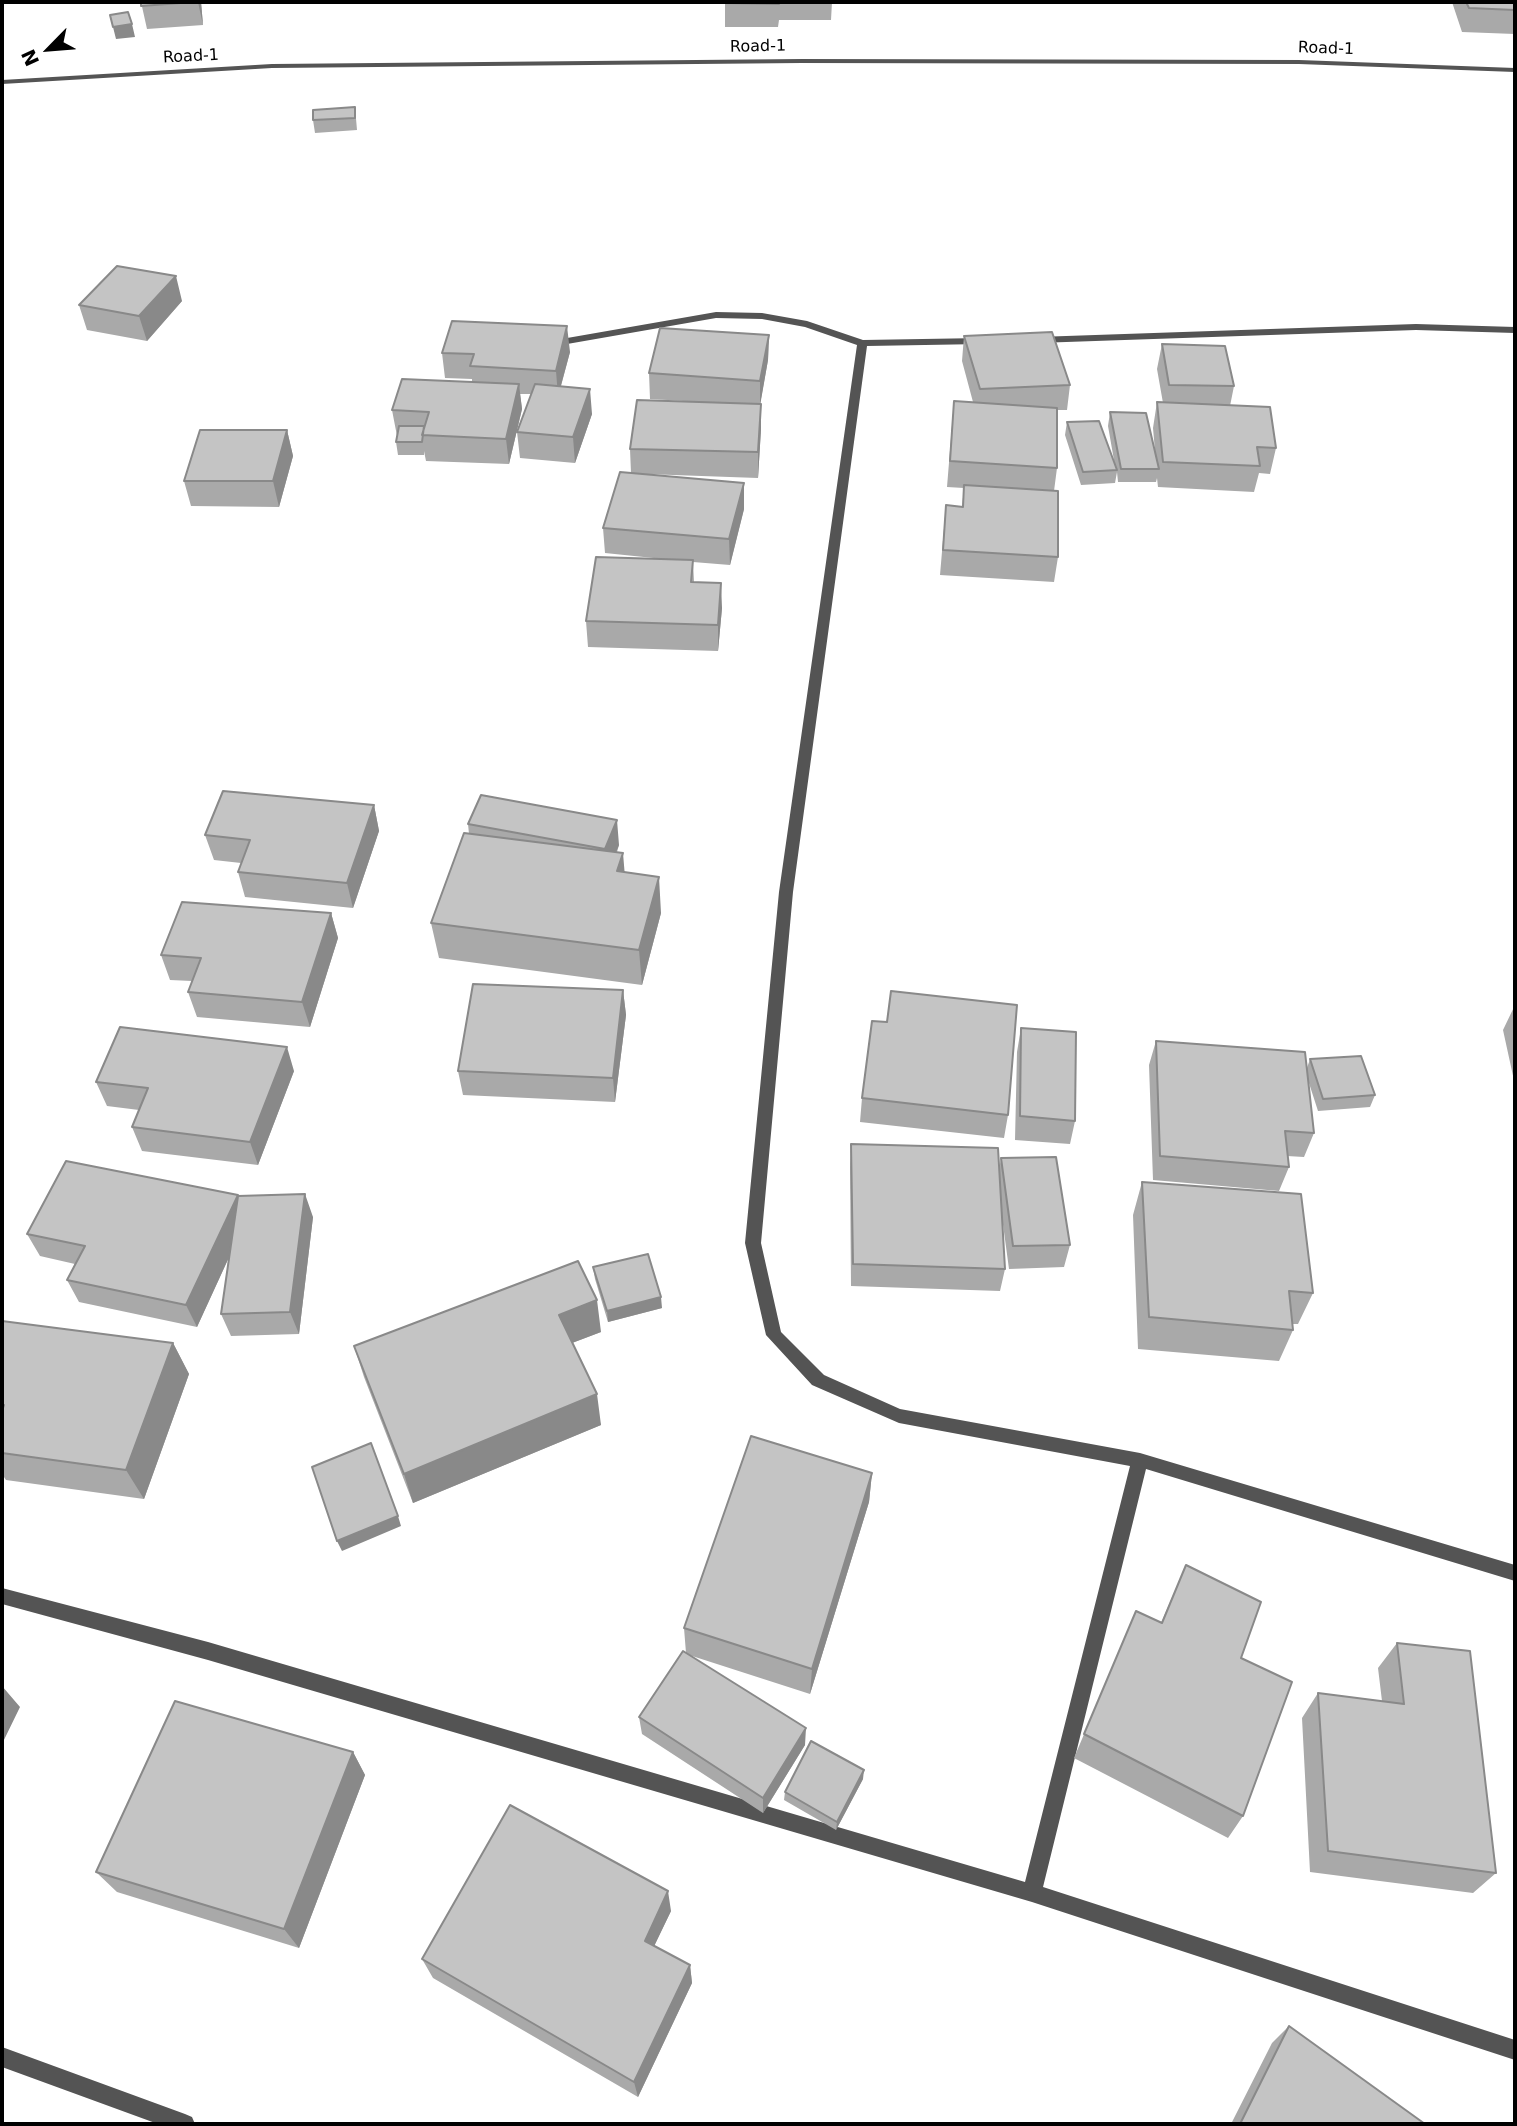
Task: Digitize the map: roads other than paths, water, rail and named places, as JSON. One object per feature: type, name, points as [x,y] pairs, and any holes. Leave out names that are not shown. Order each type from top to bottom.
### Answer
[{"type":"street","name":"Road-1","points":[[2,82],[272,66],[802,61],[1298,62],[1515,69]]},
{"type":"street","points":[[537,347],[716,315],[762,316],[807,324],[862,344],[987,341]]},
{"type":"street","points":[[1029,340],[1416,327],[1515,330]]},
{"type":"street","points":[[862,344],[786,892],[753,1243],[774,1335],[818,1380],[899,1416],[1140,1460],[1515,1573]]},
{"type":"street","points":[[1032,1893],[1140,1460]]},
{"type":"street","points":[[2,1596],[208,1651],[1032,1893],[1515,2050]]},
{"type":"street","points":[[2,2057],[185,2124]]}]
